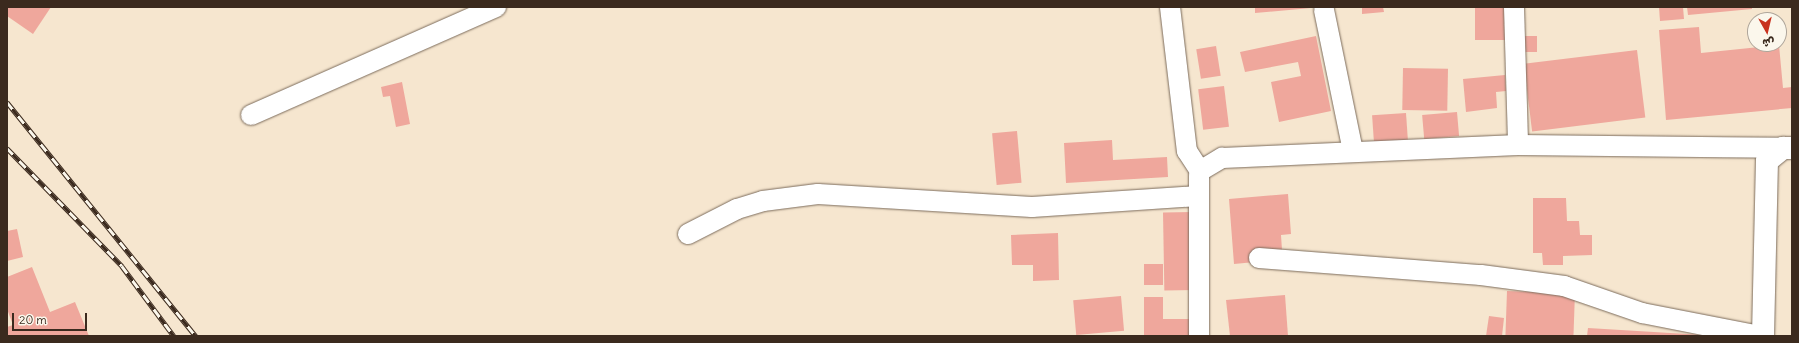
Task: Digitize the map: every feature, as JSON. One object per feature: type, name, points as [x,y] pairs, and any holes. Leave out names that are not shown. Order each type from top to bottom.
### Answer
[{"type":"street","points":[[251,115],[496,7]]},
{"type":"street","points":[[1170,7],[1185,144],[1190,158],[1200,171],[1198,196],[1199,336]]},
{"type":"street","points":[[1514,7],[1518,145]]},
{"type":"street","points":[[1324,10],[1353,151]]},
{"type":"street","points":[[1200,171],[1222,158],[1353,151],[1518,145],[1788,148]]},
{"type":"street","points":[[1763,336],[1767,161],[1788,148]]},
{"type":"street","points":[[688,234],[750,205],[818,194],[1032,208],[1198,196]]},
{"type":"street","points":[[1258,258],[1481,275],[1564,286],[1642,313],[1760,336]]},
{"type":"building","points":[[7,7],[51,7],[33,34],[7,16]]},
{"type":"building","points":[[1255,7],[1311,7],[1311,8],[1255,13]]},
{"type":"building","points":[[1362,7],[1383,7],[1384,12],[1362,14]]},
{"type":"building","points":[[1475,7],[1508,7],[1508,40],[1475,40]]},
{"type":"building","points":[[1659,7],[1683,7],[1684,19],[1660,21]]},
{"type":"building","points":[[1687,7],[1752,7],[1752,9],[1688,15]]},
{"type":"building","points":[[1699,27],[1701,53],[1747,48],[1747,52],[1780,52],[1783,88],[1792,87],[1792,108],[1666,120],[1659,30]]},
{"type":"building","points":[[1316,36],[1331,111],[1279,122],[1271,82],[1301,76],[1298,62],[1245,72],[1240,52]]},
{"type":"building","points":[[1521,36],[1537,36],[1537,52],[1521,52]]},
{"type":"building","points":[[1216,46],[1221,76],[1201,79],[1196,49]]},
{"type":"building","points":[[1637,50],[1645,117],[1532,131],[1524,64]]},
{"type":"building","points":[[1403,68],[1448,69],[1447,111],[1402,110]]},
{"type":"building","points":[[1505,75],[1506,91],[1496,92],[1497,108],[1466,112],[1463,79]]},
{"type":"building","points":[[402,82],[410,124],[396,127],[390,96],[383,97],[381,87]]},
{"type":"building","points":[[1224,86],[1229,127],[1203,130],[1198,89]]},
{"type":"building","points":[[1457,112],[1459,136],[1424,139],[1422,115]]},
{"type":"building","points":[[1406,113],[1408,140],[1374,142],[1372,115]]},
{"type":"building","points":[[1017,131],[1022,183],[997,185],[992,133]]},
{"type":"building","points":[[1112,140],[1113,160],[1167,157],[1168,177],[1066,183],[1064,143]]},
{"type":"building","points":[[1288,194],[1291,234],[1281,235],[1282,250],[1255,262],[1234,264],[1229,199]]},
{"type":"building","points":[[1533,198],[1566,198],[1567,221],[1579,221],[1580,235],[1592,235],[1592,255],[1563,256],[1563,265],[1543,265],[1542,253],[1533,253]]},
{"type":"building","points":[[1193,212],[1194,290],[1164,291],[1163,213]]},
{"type":"building","points":[[17,229],[23,257],[7,261],[7,231]]},
{"type":"building","points":[[1058,233],[1059,280],[1033,281],[1033,265],[1012,265],[1011,235]]},
{"type":"building","points":[[1144,264],[1163,264],[1163,285],[1144,285]]},
{"type":"building","points":[[32,267],[50,312],[75,302],[89,336],[7,336],[7,327],[13,325],[7,309],[7,277]]},
{"type":"building","points":[[1507,291],[1575,293],[1573,336],[1505,336]]},
{"type":"building","points":[[1285,295],[1288,336],[1230,336],[1226,300]]},
{"type":"building","points":[[1121,296],[1124,331],[1076,335],[1073,300]]},
{"type":"building","points":[[1144,297],[1163,297],[1163,319],[1193,319],[1193,336],[1144,336]]},
{"type":"building","points":[[1489,316],[1504,318],[1502,336],[1486,336]]},
{"type":"building","points":[[1588,328],[1703,335],[1703,336],[1587,336]]},
{"type":"railway","points":[[7,102],[196,336]]},
{"type":"railway","points":[[7,148],[122,266],[174,336]]}]
